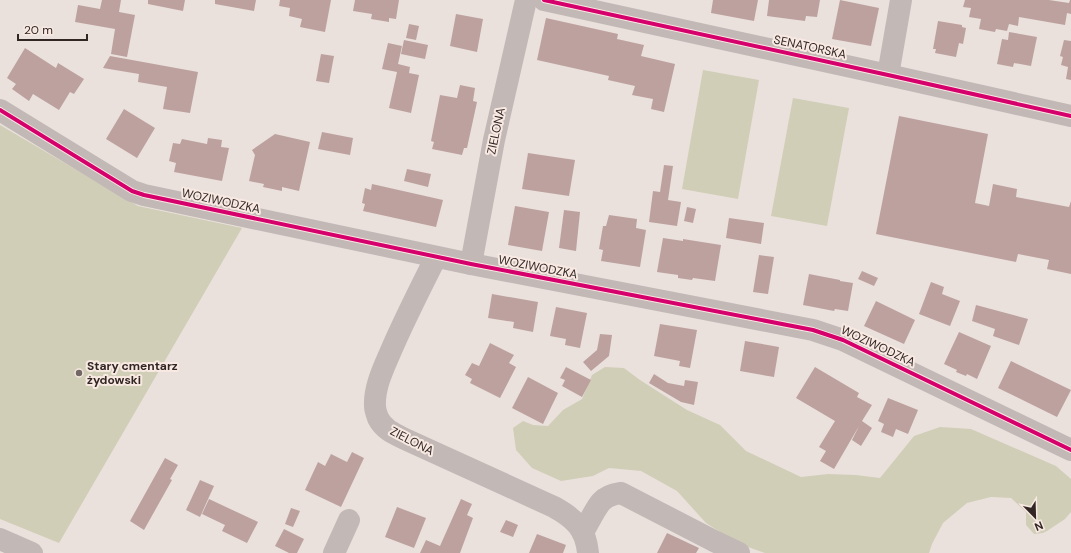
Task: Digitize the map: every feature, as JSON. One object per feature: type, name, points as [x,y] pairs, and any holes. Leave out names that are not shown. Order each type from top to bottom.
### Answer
[{"type":"street","name":"ZIELONA","points":[[471,264],[494,140],[526,0]]},
{"type":"street","name":"SENATORSKA","points":[[544,0],[1071,116]]},
{"type":"street","points":[[888,75],[901,0]]},
{"type":"street","name":"WOZIWODZKA","points":[[0,110],[132,191],[144,195],[471,264],[813,330],[843,340],[1071,450]]},
{"type":"street","name":"ZIELONA","points":[[436,256],[403,323],[383,369],[376,395],[375,406],[378,417],[390,432],[560,510],[574,521],[583,532],[588,553]]},
{"type":"street","points":[[583,532],[601,502],[608,497],[621,493],[739,553]]},
{"type":"street","points":[[334,553],[349,520]]},
{"type":"street","points":[[0,539],[32,553]]},
{"type":"shaded area","points":[[703,70],[759,80],[738,199],[682,189]]},
{"type":"shaded area","points":[[793,98],[849,108],[827,226],[771,216]]},
{"type":"shaded area","name":"Stary cmentarz żydowski","points":[[0,125],[138,206],[242,228],[59,543],[0,519]]},
{"type":"shaded area","points":[[605,367],[624,368],[687,410],[720,425],[746,451],[801,477],[828,474],[880,478],[914,436],[940,427],[971,429],[1056,466],[1071,479],[1071,512],[1065,519],[1047,531],[1034,534],[1026,525],[1026,512],[1011,498],[991,497],[967,503],[943,523],[929,553],[765,553],[737,543],[706,523],[677,491],[641,471],[609,468],[593,476],[561,481],[532,468],[516,450],[513,428],[523,421],[533,425],[548,426],[563,410],[582,399],[592,375]]},
{"type":"building","points":[[102,0],[121,0],[119,12],[135,15],[127,57],[111,54],[115,29],[75,22],[78,5],[100,9]]},
{"type":"building","points":[[148,0],[185,0],[183,11],[148,4]]},
{"type":"building","points":[[215,0],[256,0],[254,11],[215,4]]},
{"type":"building","points":[[280,0],[331,0],[325,32],[300,27],[302,19],[289,16],[290,8],[279,6]]},
{"type":"building","points":[[355,0],[399,0],[396,19],[389,18],[389,22],[371,19],[372,14],[353,11]]},
{"type":"building","points":[[713,0],[758,0],[754,21],[711,13]]},
{"type":"building","points":[[769,0],[820,0],[817,17],[806,16],[805,21],[767,16]]},
{"type":"building","points":[[840,0],[879,8],[871,46],[832,39]]},
{"type":"building","points":[[965,0],[1049,0],[1069,3],[1071,0],[1071,14],[1067,13],[1065,25],[1019,17],[1018,26],[1009,24],[1007,31],[996,29],[995,32],[979,29],[981,19],[969,17],[971,8],[963,7]]},
{"type":"building","points":[[456,14],[483,19],[477,52],[450,46]]},
{"type":"building","points":[[546,18],[618,34],[617,39],[644,45],[641,56],[675,64],[664,112],[651,109],[653,99],[632,95],[635,86],[608,80],[609,76],[537,60]]},
{"type":"building","points":[[938,21],[962,25],[962,27],[966,28],[963,44],[959,43],[956,57],[935,53],[936,49],[933,49]]},
{"type":"building","points":[[409,24],[419,26],[416,40],[406,38]]},
{"type":"building","points":[[1009,32],[1037,37],[1031,66],[1014,63],[1013,67],[997,64],[1002,39],[1008,40]]},
{"type":"building","points":[[404,40],[428,45],[425,59],[401,54]]},
{"type":"building","points":[[1064,40],[1071,41],[1071,80],[1066,79],[1068,67],[1061,65],[1063,57],[1060,56]]},
{"type":"building","points":[[388,43],[402,46],[398,64],[410,67],[409,73],[419,75],[411,113],[389,108],[397,72],[382,69]]},
{"type":"building","points":[[25,48],[56,68],[58,63],[84,79],[74,94],[70,92],[59,110],[33,94],[29,101],[12,89],[16,84],[7,78]]},
{"type":"building","points":[[321,54],[334,56],[329,83],[316,81]]},
{"type":"building","points":[[110,56],[198,72],[190,113],[163,109],[167,87],[138,82],[139,74],[103,68]]},
{"type":"building","points":[[460,85],[475,88],[473,101],[477,102],[467,148],[464,148],[462,155],[432,149],[434,142],[431,141],[440,95],[457,98]]},
{"type":"building","points":[[124,109],[155,128],[137,158],[106,139]]},
{"type":"building","points":[[899,116],[988,134],[975,203],[989,206],[993,184],[1017,189],[1016,197],[1069,207],[1071,201],[1071,274],[1047,269],[1049,260],[1018,254],[1016,262],[876,234]]},
{"type":"building","points":[[322,132],[353,138],[350,155],[318,149]]},
{"type":"building","points":[[275,134],[310,142],[299,191],[282,187],[282,191],[263,187],[264,184],[249,181],[255,155],[252,150]]},
{"type":"building","points":[[208,138],[222,140],[221,147],[229,148],[222,181],[174,172],[176,163],[169,161],[173,143],[180,144],[182,139],[207,144]]},
{"type":"building","points":[[528,153],[575,160],[569,196],[522,189]]},
{"type":"building","points":[[664,165],[673,166],[668,200],[681,202],[677,226],[649,222],[653,191],[660,192]]},
{"type":"building","points":[[407,169],[431,174],[428,187],[404,181]]},
{"type":"building","points":[[372,184],[443,200],[436,227],[363,211],[365,204],[362,203],[365,188],[371,190]]},
{"type":"building","points":[[515,206],[549,212],[542,251],[508,245]]},
{"type":"building","points":[[687,207],[696,209],[693,223],[684,221]]},
{"type":"building","points":[[564,210],[580,212],[576,251],[559,248]]},
{"type":"building","points":[[609,215],[637,219],[636,228],[646,230],[640,267],[601,261],[603,250],[599,249],[603,226],[606,226]]},
{"type":"building","points":[[729,218],[764,223],[761,244],[726,238]]},
{"type":"building","points":[[663,238],[683,241],[683,239],[721,245],[715,281],[693,278],[692,280],[678,278],[678,275],[657,272]]},
{"type":"building","points":[[759,255],[774,257],[768,294],[753,292]]},
{"type":"building","points":[[862,271],[878,278],[874,286],[858,279]]},
{"type":"building","points":[[809,274],[853,283],[848,311],[835,309],[834,311],[803,305]]},
{"type":"building","points":[[931,282],[944,287],[942,294],[960,301],[950,326],[919,314]]},
{"type":"building","points":[[492,294],[538,302],[533,332],[513,328],[514,322],[488,318]]},
{"type":"building","points":[[876,301],[915,320],[904,344],[864,326]]},
{"type":"building","points":[[976,305],[1028,319],[1019,345],[993,336],[995,329],[972,321]]},
{"type":"building","points":[[556,307],[587,313],[580,348],[565,345],[566,339],[550,336]]},
{"type":"building","points":[[660,324],[697,330],[690,368],[679,366],[680,361],[654,356]]},
{"type":"building","points":[[959,332],[991,346],[977,379],[967,374],[966,376],[956,372],[957,370],[944,364]]},
{"type":"building","points":[[600,334],[612,335],[609,356],[591,371],[583,362],[597,350]]},
{"type":"building","points":[[745,341],[779,347],[774,377],[740,371]]},
{"type":"building","points":[[490,343],[514,355],[509,363],[516,367],[500,398],[470,383],[472,379],[465,375],[472,363],[479,366]]},
{"type":"building","points":[[1011,361],[1071,390],[1057,417],[998,388]]},
{"type":"building","points":[[566,367],[591,380],[582,397],[562,386],[565,380],[560,378]]},
{"type":"building","points":[[815,367],[859,393],[857,397],[872,405],[862,421],[872,428],[861,446],[852,440],[859,426],[834,469],[820,461],[826,451],[819,447],[835,421],[796,398]]},
{"type":"building","points":[[654,374],[668,383],[684,386],[685,380],[698,382],[694,405],[681,402],[649,383]]},
{"type":"building","points":[[528,377],[558,393],[543,424],[512,408]]},
{"type":"building","points":[[888,398],[918,410],[908,434],[896,429],[893,437],[881,432],[884,424],[878,421]]},
{"type":"building","points":[[352,452],[364,458],[341,507],[305,490],[318,462],[325,466],[331,454],[347,462]]},
{"type":"building","points":[[165,458],[178,465],[170,479],[172,480],[144,530],[130,521]]},
{"type":"building","points":[[200,480],[214,486],[200,517],[186,510]]},
{"type":"building","points":[[209,499],[258,522],[247,543],[222,531],[225,525],[202,514]]},
{"type":"building","points":[[461,499],[472,504],[467,515],[473,518],[460,553],[420,553],[426,540],[440,546]]},
{"type":"building","points":[[397,507],[426,518],[414,548],[385,537]]},
{"type":"building","points":[[291,508],[300,511],[293,527],[285,524]]},
{"type":"building","points":[[506,520],[518,525],[513,537],[500,532]]},
{"type":"building","points":[[284,529],[304,539],[297,553],[289,553],[275,546]]},
{"type":"building","points":[[667,533],[699,548],[696,553],[657,553]]},
{"type":"building","points":[[537,534],[566,545],[563,553],[529,553]]},
{"type":"cycle path","points":[[544,0],[1071,116]]},
{"type":"cycle path","points":[[0,110],[132,191],[144,195],[471,264],[813,330],[843,340],[1071,450]]},
{"type":"place","name":"Stary cmentarz żydowski","points":[[79,373]]}]
